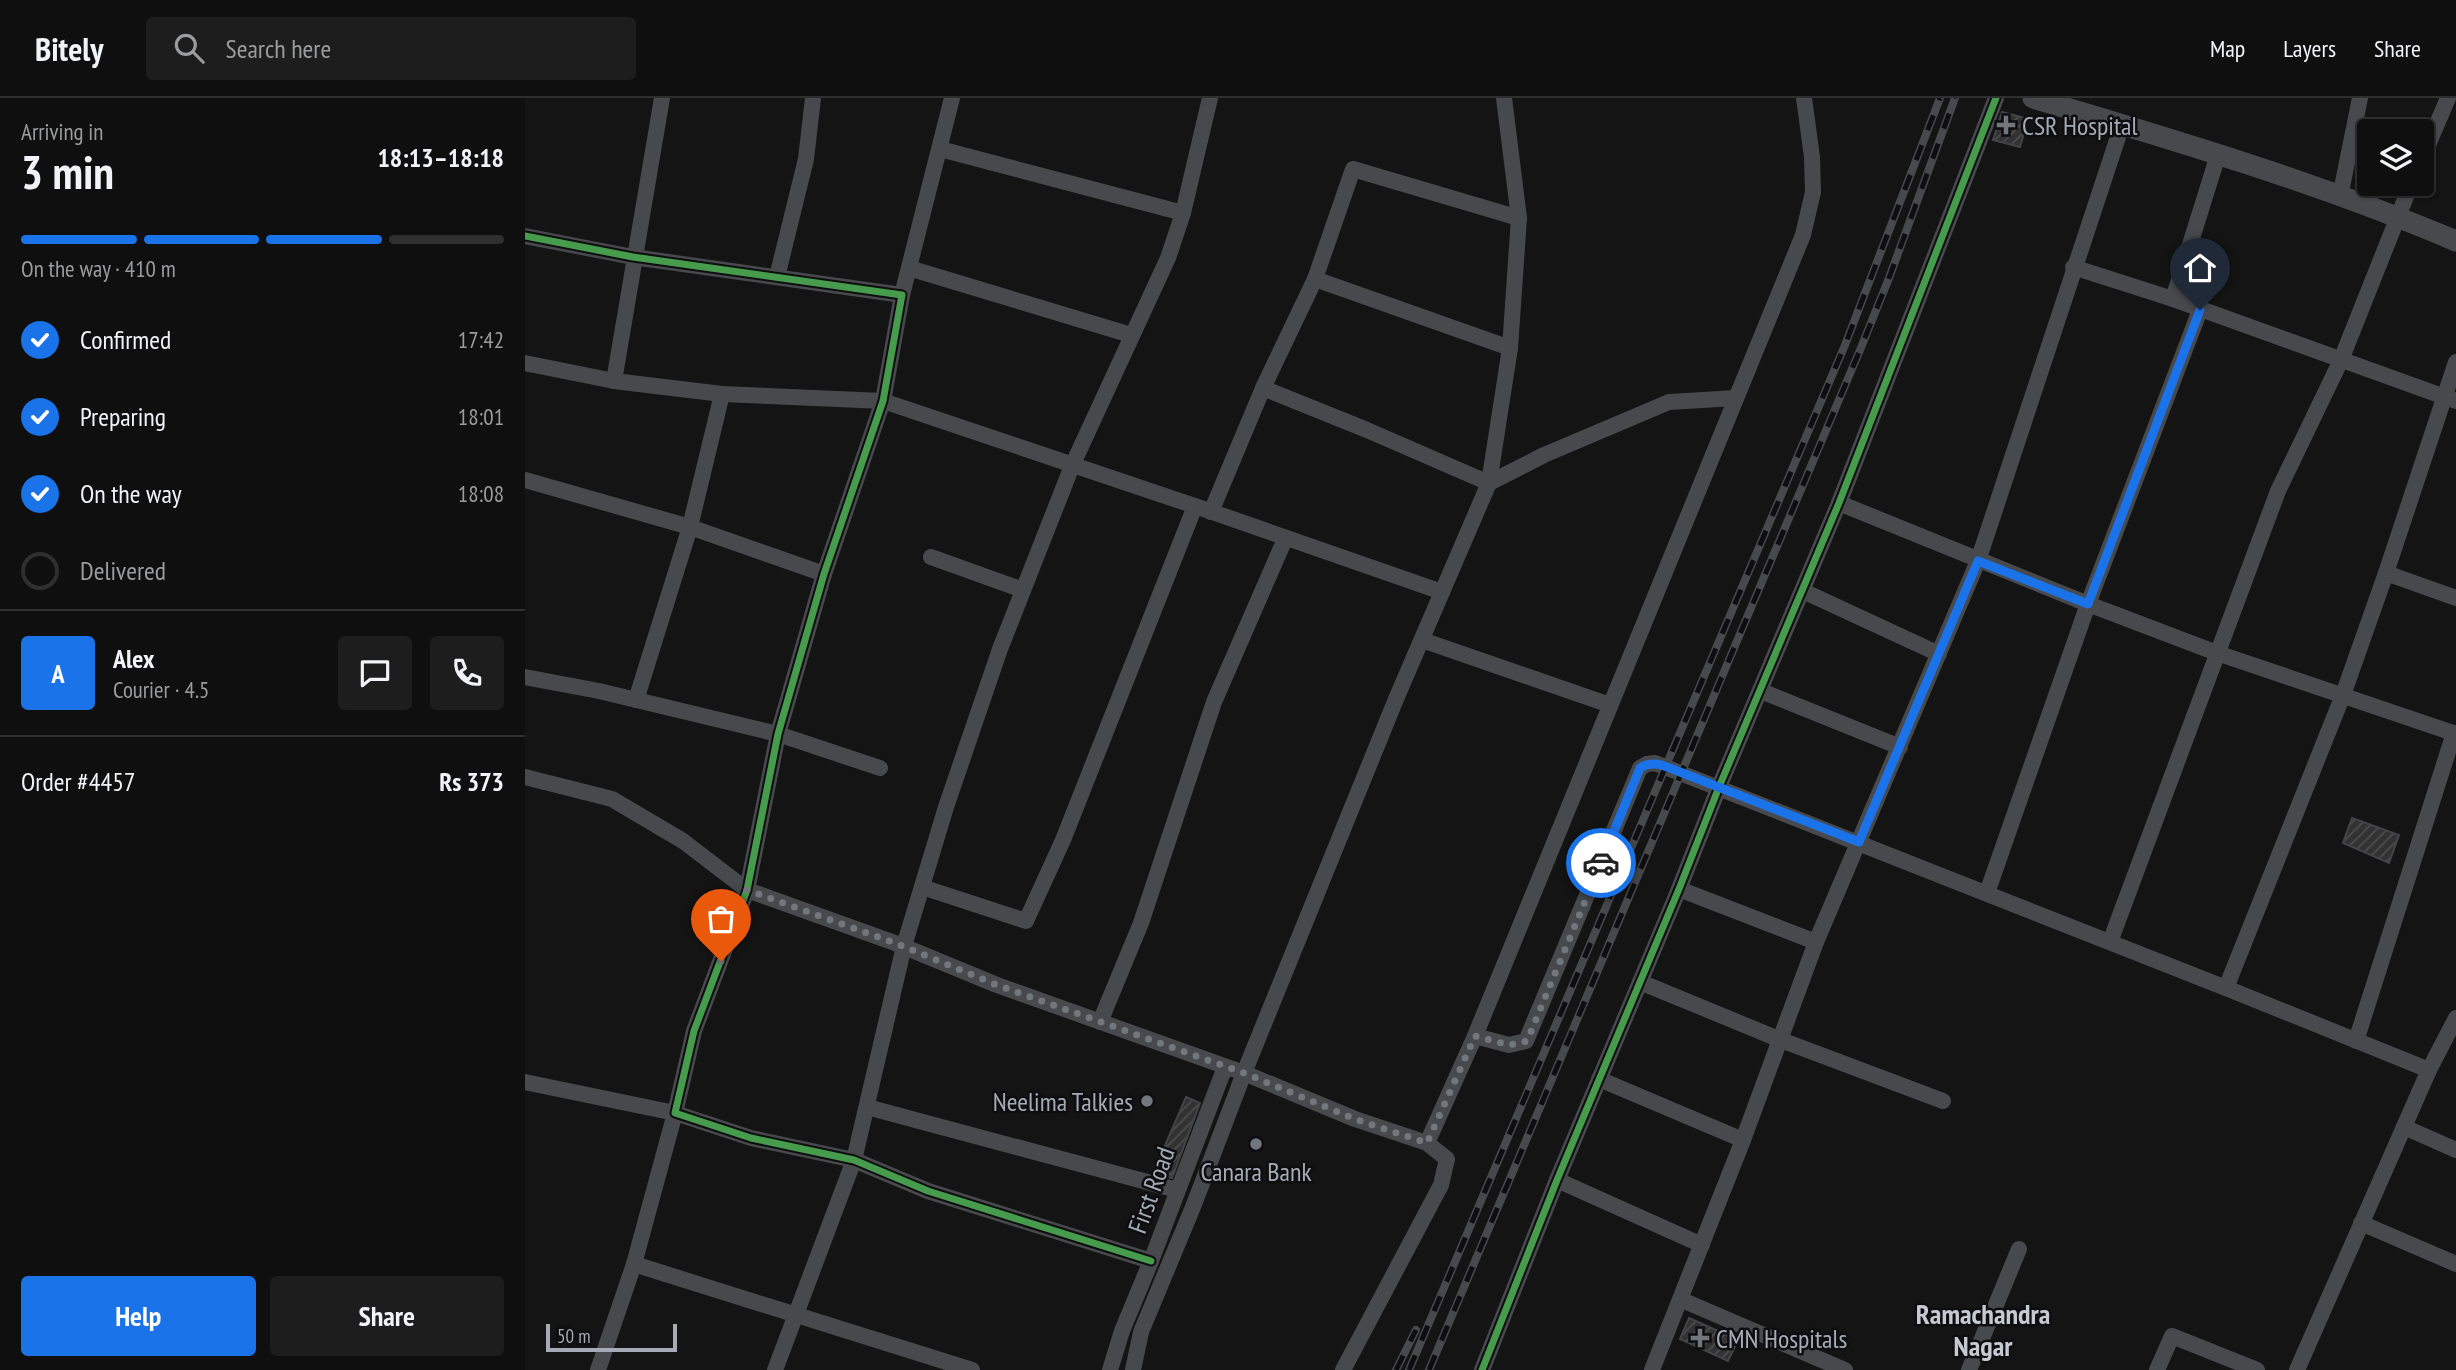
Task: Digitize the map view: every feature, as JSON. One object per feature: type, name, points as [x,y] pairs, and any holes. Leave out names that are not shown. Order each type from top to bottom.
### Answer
[{"type":"street","points":[[614,380],[662,98]]},
{"type":"street","points":[[777,277],[806,159],[813,98]]},
{"type":"street","points":[[598,1370],[634,1264],[694,1031],[747,890],[778,734],[824,574],[883,401],[902,295],[952,98]]},
{"type":"street","points":[[775,1370],[854,1160],[904,946],[1000,649],[1072,466],[1168,258],[1183,213],[1210,98]]},
{"type":"street","points":[[1133,1370],[1141,1332],[1244,1073],[1489,482],[1510,348],[1519,218],[1504,98]]},
{"type":"street","points":[[1427,1143],[1475,1036],[1803,235],[1813,192],[1812,157],[1804,98]]},
{"type":"street","points":[[1482,1370],[1557,1180],[1839,503],[1996,98]]},
{"type":"street","points":[[2033,98],[2218,155],[2397,216],[2456,241]]},
{"type":"street","points":[[2340,197],[2360,98]]},
{"type":"street","points":[[2434,131],[2448,98]]},
{"type":"street","points":[[1652,1370],[1682,1300],[1816,942],[1978,561],[2122,125]]},
{"type":"street","points":[[940,149],[1183,213]]},
{"type":"street","points":[[2173,299],[2218,155]]},
{"type":"street","points":[[1211,512],[1263,388],[1315,279],[1353,169],[1519,218]]},
{"type":"street","points":[[2110,942],[2278,491],[2341,360],[2406,196]]},
{"type":"street","points":[[525,236],[633,257],[902,295]]},
{"type":"street","points":[[2073,267],[2173,299],[2450,399]]},
{"type":"street","points":[[909,268],[1131,335]]},
{"type":"street","points":[[1315,279],[1510,348]]},
{"type":"street","points":[[1987,893],[2088,604],[2200,310]]},
{"type":"street","points":[[2226,988],[2343,695],[2450,399],[2456,362]]},
{"type":"street","points":[[525,363],[614,380],[722,394],[883,401],[1442,592]]},
{"type":"street","points":[[1263,388],[1489,482],[1544,455],[1669,402],[1736,398]]},
{"type":"street","points":[[636,700],[690,527],[722,394]]},
{"type":"street","points":[[525,480],[690,527],[824,574]]},
{"type":"street","points":[[1839,503],[1978,561],[2217,653],[2455,733],[2356,1041]]},
{"type":"street","points":[[922,887],[1025,921],[1063,839],[1195,506]]},
{"type":"street","points":[[1100,1022],[1141,923],[1214,702],[1285,539]]},
{"type":"street","points":[[931,557],[1023,590]]},
{"type":"street","points":[[2386,573],[2456,598]]},
{"type":"street","points":[[1803,591],[1939,654]]},
{"type":"street","points":[[1422,640],[1610,705]]},
{"type":"street","points":[[525,677],[778,734],[880,768]]},
{"type":"street","points":[[1761,691],[1900,747]]},
{"type":"street","points":[[1475,1036],[1509,1045],[1527,1041],[1640,768],[1655,764],[1859,842],[2429,1070]]},
{"type":"street","points":[[525,777],[612,799],[683,841],[747,890],[904,946],[997,985],[1244,1073],[1355,1119],[1427,1143],[1447,1159],[1441,1185],[1343,1370]]},
{"type":"street","points":[[1679,889],[1816,942]]},
{"type":"street","points":[[1640,982],[1780,1040],[1943,1101]]},
{"type":"street","points":[[2297,1370],[2429,1070],[2456,1019]]},
{"type":"street","name":"First Road","points":[[1111,1370],[1122,1331],[1225,1067]]},
{"type":"street","points":[[1599,1079],[1743,1140]]},
{"type":"street","points":[[525,1083],[675,1113],[751,1138],[854,1160],[928,1191],[1151,1261]]},
{"type":"street","points":[[867,1107],[1177,1190]]},
{"type":"street","points":[[2404,1127],[2456,1150]]},
{"type":"street","points":[[1557,1180],[1702,1245]]},
{"type":"street","points":[[2361,1223],[2456,1264]]},
{"type":"street","points":[[1969,1370],[2019,1249]]},
{"type":"street","points":[[634,1264],[972,1370]]},
{"type":"street","points":[[1682,1300],[1845,1370]]},
{"type":"street","points":[[2157,1370],[2172,1336],[2257,1370]]},
{"type":"building","points":[[2002,112],[2028,119],[2020,147],[1993,140]]},
{"type":"building","points":[[2352,818],[2399,835],[2389,863],[2343,843]]},
{"type":"building","points":[[1186,1097],[1200,1103],[1172,1178],[1153,1173]]},
{"type":"building","points":[[1689,1318],[1738,1340],[1728,1361],[1680,1339]]},
{"type":"railway","points":[[1409,1370],[1845,345],[1940,98]]},
{"type":"railway","points":[[1429,1370],[1860,350],[1955,98]]},
{"type":"railway","points":[[1396,1370],[1416,1330]]},
{"type":"cycle path","points":[[1482,1370],[1557,1180],[1839,503],[1996,98]]},
{"type":"cycle path","points":[[525,236],[633,257],[902,295],[883,401],[824,574],[778,734],[747,890],[694,1031],[675,1113],[751,1138],[854,1160],[928,1191],[1151,1261]]},
{"type":"way so far","points":[[721,961],[747,890],[895,943],[997,985],[1244,1073],[1355,1119],[1427,1143],[1475,1036],[1509,1045],[1527,1041],[1601,863]]},
{"type":"place","name":"CSR Hospital","points":[[2006,125]]},
{"type":"place","name":"Neelima Talkies","points":[[1147,1101]]},
{"type":"place","name":"Canara Bank","points":[[1256,1144]]},
{"type":"place","name":"CMN Hospitals","points":[[1700,1338]]},
{"type":"district","name":"Ramachandra Nagar","points":[[1983,1329]]},
{"type":"route","points":[[1601,863],[1640,768],[1647,764],[1680,772],[1859,842],[1978,561],[2088,604],[2200,310]]}]
